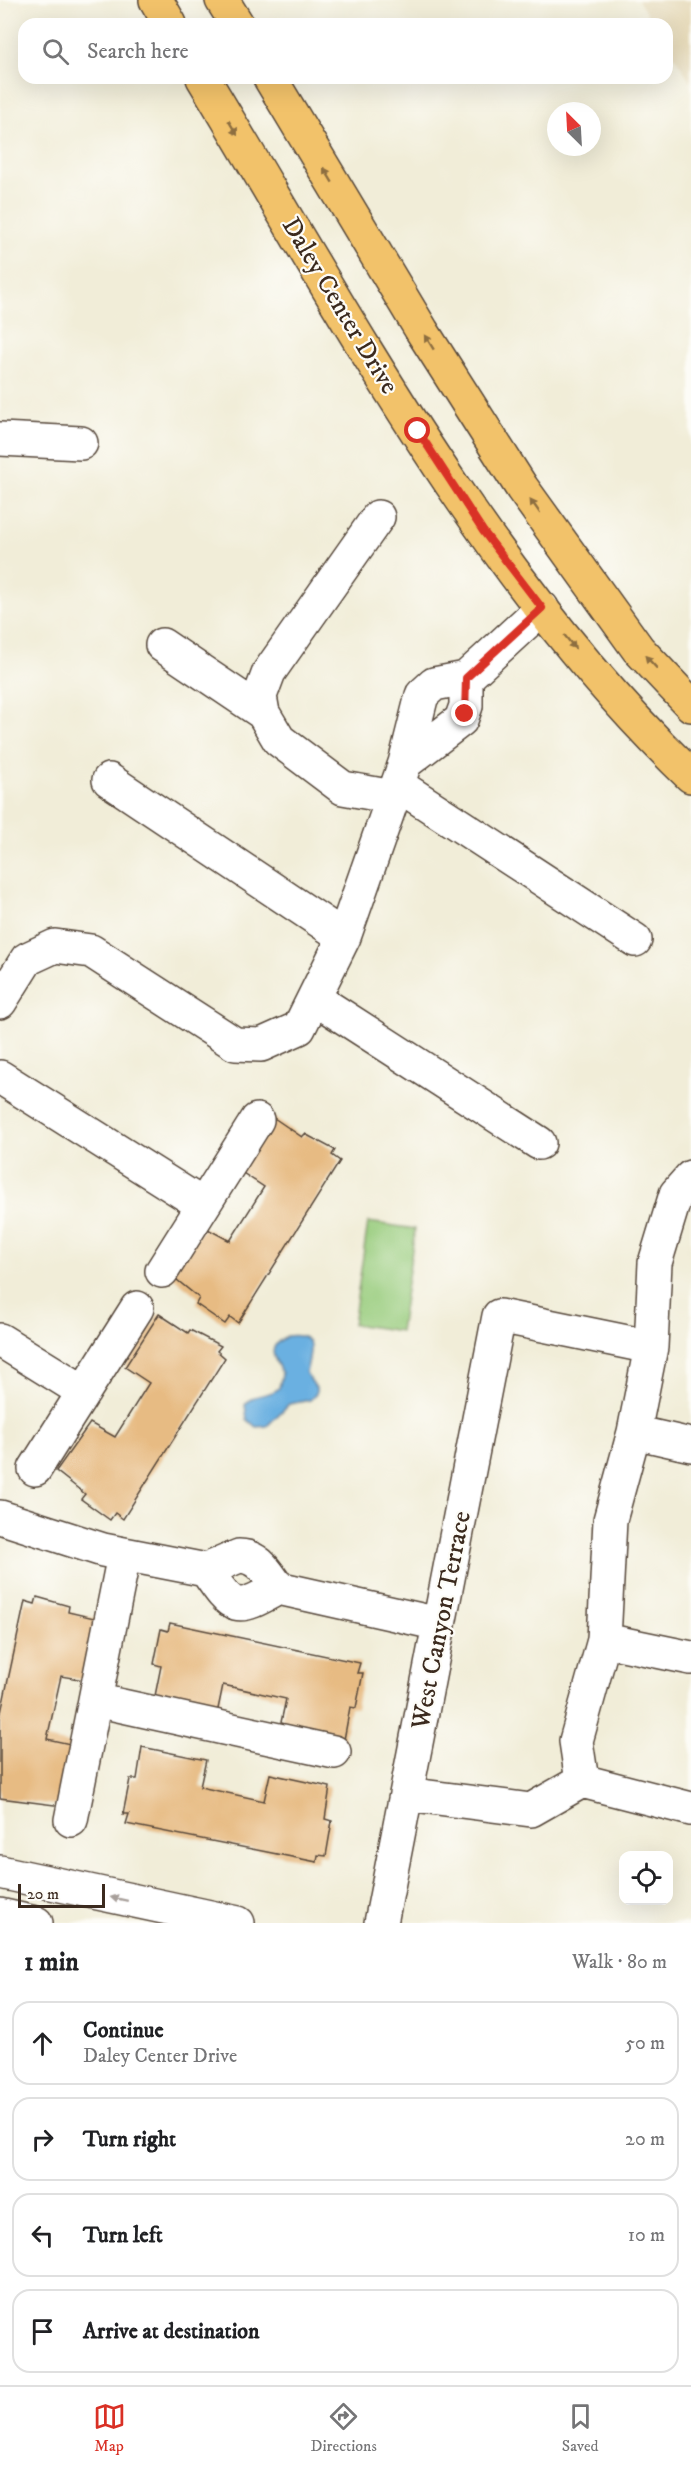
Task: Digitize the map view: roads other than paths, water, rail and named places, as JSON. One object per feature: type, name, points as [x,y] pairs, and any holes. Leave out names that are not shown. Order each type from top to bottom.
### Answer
[{"type":"main road","points":[[156,0],[166,18]]},
{"type":"main road","points":[[222,0],[233,18]]},
{"type":"main road","name":"Daley Center Drive","points":[[207,84],[418,431],[483,531],[609,690],[691,776]]},
{"type":"main road","points":[[274,84],[422,331],[522,488],[638,649],[691,705]]},
{"type":"street","points":[[0,439],[81,443]]},
{"type":"street","points":[[378,517],[269,672],[260,696],[263,713],[279,740],[343,788],[399,782],[461,720],[466,706],[466,678]]},
{"type":"street","points":[[0,1002],[27,959],[55,946],[91,951],[235,1044],[261,1045],[299,1028],[344,937],[399,782],[422,694],[434,684],[466,678],[542,608]]},
{"type":"street","points":[[162,645],[263,713]]},
{"type":"street","points":[[110,780],[344,937]]},
{"type":"street","points":[[399,782],[635,940]]},
{"type":"street","points":[[314,998],[539,1143]]},
{"type":"street","points":[[0,1077],[203,1205]]},
{"type":"street","points":[[162,1271],[257,1120]]},
{"type":"street","points":[[582,1781],[576,1742],[604,1640],[610,1520],[634,1432],[651,1347],[655,1263],[676,1194],[691,1177]]},
{"type":"street","points":[[35,1469],[137,1308]]},
{"type":"street","name":"West Canyon Terrace","points":[[381,1923],[499,1316],[651,1347]]},
{"type":"street","points":[[0,1341],[84,1392]]},
{"type":"street","points":[[634,1432],[691,1445]]},
{"type":"street","points":[[0,1517],[124,1554],[206,1570],[232,1558],[247,1556],[260,1564],[278,1588],[439,1624]]},
{"type":"street","points":[[71,1820],[124,1554]]},
{"type":"street","points":[[604,1640],[691,1659]]},
{"type":"street","points":[[95,1700],[334,1752]]},
{"type":"street","points":[[406,1794],[531,1810],[582,1781],[691,1809]]},
{"type":"street","points":[[0,1872],[238,1923]]},
{"type":"street","points":[[0,1916],[36,1923]]},
{"type":"water","points":[[287,1336],[304,1337],[308,1341],[310,1352],[306,1373],[316,1388],[316,1394],[310,1400],[289,1404],[267,1426],[256,1427],[247,1419],[245,1405],[257,1396],[271,1393],[279,1388],[282,1374],[274,1358],[273,1349],[280,1340]]}]
